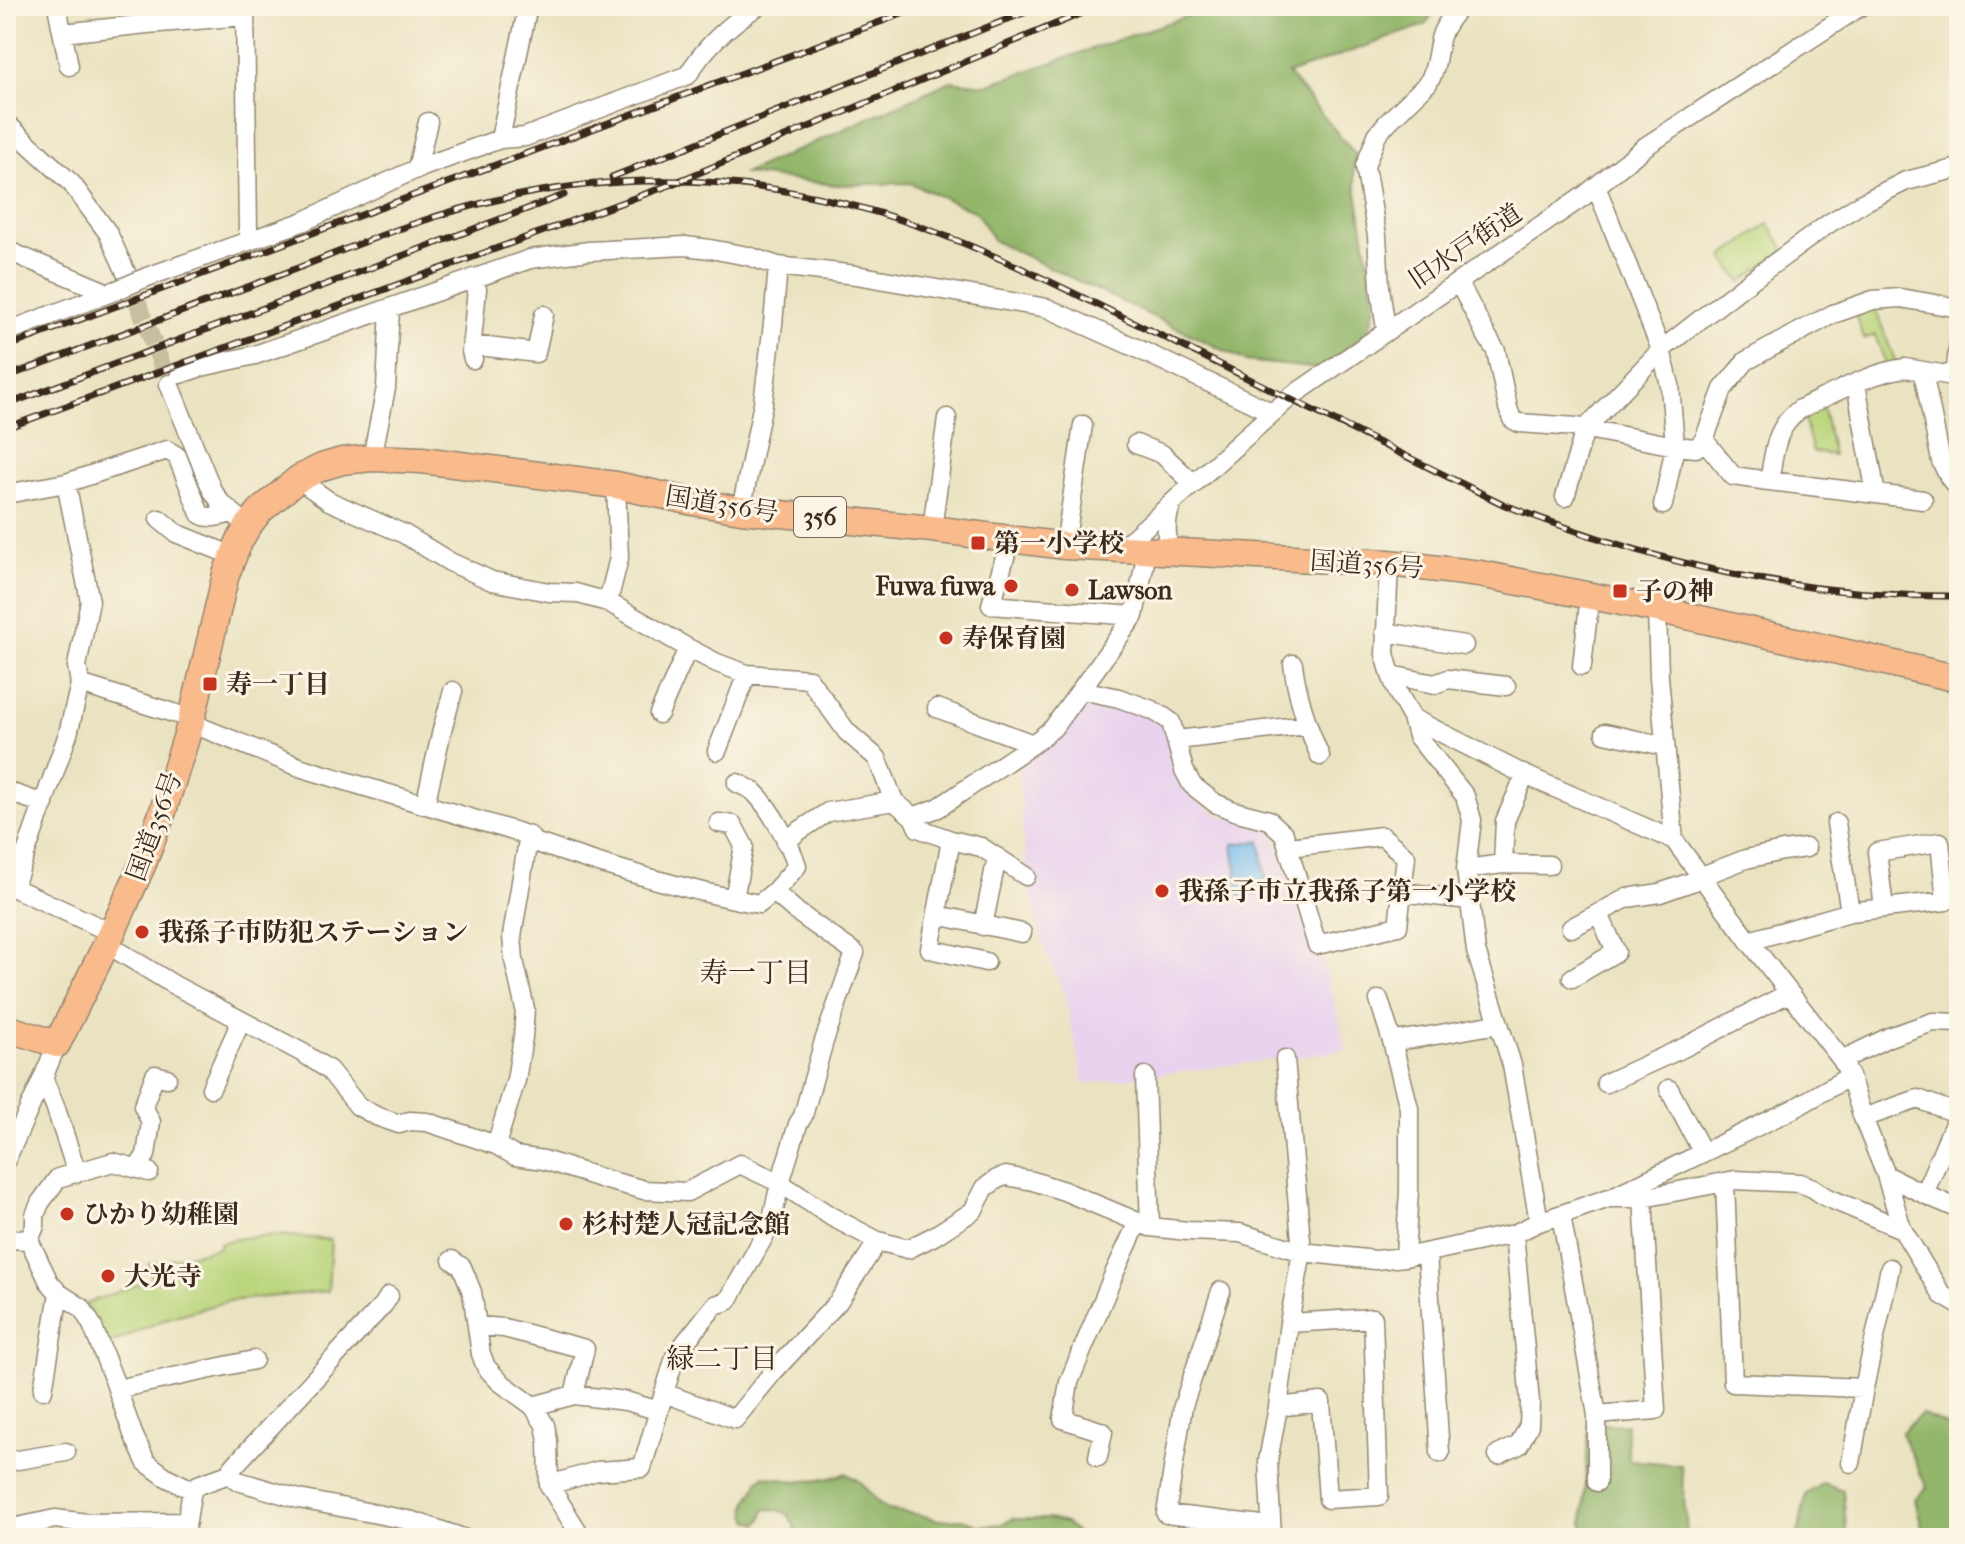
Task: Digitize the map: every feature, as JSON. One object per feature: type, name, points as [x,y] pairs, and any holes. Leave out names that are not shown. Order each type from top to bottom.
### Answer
[{"type":"highway","name":"国道356号","points":[[57,1044],[109,938],[163,811],[191,722],[240,519],[260,511],[298,479],[342,461],[372,458],[422,460],[616,485],[741,510],[1065,546],[1389,563],[1480,574],[1657,609],[1959,679]]},
{"type":"highway","points":[[6,1028],[57,1044]]},
{"type":"street","points":[[57,6],[69,66]]},
{"type":"street","points":[[500,139],[528,6]]},
{"type":"street","points":[[6,332],[116,287],[302,222],[419,169],[500,139],[525,137],[688,75],[717,37],[758,6]]},
{"type":"street","points":[[1386,330],[1377,236],[1365,166],[1377,135],[1432,77],[1442,34],[1460,6]]},
{"type":"street","name":"旧水戸街道","points":[[1114,550],[1133,538],[1271,412],[1301,389],[1459,283],[1596,186],[1646,146],[1861,6]]},
{"type":"street","points":[[63,33],[146,15],[245,11],[248,230],[251,239]]},
{"type":"street","points":[[419,169],[428,122]]},
{"type":"street","points":[[6,123],[72,184],[108,233],[116,287]]},
{"type":"street","points":[[1565,497],[1585,429],[1661,350],[1828,224],[1864,202],[1906,181],[1959,168]]},
{"type":"street","points":[[1596,186],[1661,350],[1670,385],[1675,446],[1663,505]]},
{"type":"street","points":[[240,519],[221,503],[212,490],[175,379],[201,367],[255,355],[473,278],[554,254],[685,246],[748,256],[778,266],[856,275],[1047,308],[1271,412]]},
{"type":"street","points":[[6,250],[101,290],[116,287]]},
{"type":"street","points":[[741,510],[763,403],[778,266]]},
{"type":"street","points":[[473,278],[477,289],[472,352],[536,353],[544,315]]},
{"type":"street","points":[[1459,283],[1496,351],[1512,419],[1519,423],[1577,427],[1696,448],[1704,440],[1723,389],[1746,361],[1796,333],[1833,314],[1873,300],[1900,298],[1959,308]]},
{"type":"street","points":[[372,458],[386,388],[390,308]]},
{"type":"street","points":[[1769,481],[1778,434],[1793,414],[1856,384],[1898,369],[1957,377],[1959,341]]},
{"type":"street","points":[[1923,372],[1941,461],[1956,480]]},
{"type":"street","points":[[1856,384],[1876,494]]},
{"type":"street","points":[[932,529],[947,418]]},
{"type":"street","points":[[1065,546],[1083,425]]},
{"type":"street","points":[[1704,440],[1733,476],[1923,500]]},
{"type":"street","points":[[1136,444],[1162,454],[1194,484]]},
{"type":"street","points":[[6,494],[66,483],[167,450],[177,456],[200,514],[240,519]]},
{"type":"street","points":[[298,479],[329,501],[404,534],[450,562],[492,581],[549,592],[575,593],[608,602],[717,663],[747,674],[809,679],[847,732],[877,758],[894,801],[913,817],[918,828],[981,847],[1026,876]]},
{"type":"street","points":[[66,483],[90,601],[77,666],[80,684],[68,734],[44,804],[10,885],[109,938],[174,985],[303,1053],[329,1070],[358,1106],[399,1124],[427,1122],[496,1145],[515,1156],[544,1160],[644,1190],[687,1192],[740,1164],[780,1183],[832,1217],[878,1241],[908,1249],[973,1211],[985,1188],[1006,1176],[1064,1191],[1144,1224],[1188,1231],[1240,1233],[1302,1252],[1375,1260],[1427,1253],[1514,1234],[1609,1198],[1795,1108],[1889,1037],[1933,1022],[1959,1023]]},
{"type":"street","points":[[608,602],[619,558],[616,485]]},
{"type":"street","points":[[913,817],[938,808],[1053,728],[1134,616],[1166,531],[1172,503]]},
{"type":"street","points":[[159,519],[176,533],[233,556]]},
{"type":"street","points":[[1010,540],[991,605],[1134,616]]},
{"type":"street","points":[[1389,563],[1385,654],[1417,736],[1465,796],[1472,820],[1466,869],[1476,951],[1512,1065],[1539,1222]]},
{"type":"street","points":[[1582,666],[1590,595]]},
{"type":"street","points":[[1657,609],[1664,746],[1674,840]]},
{"type":"street","points":[[1385,632],[1464,645]]},
{"type":"street","points":[[659,714],[688,648]]},
{"type":"street","points":[[1293,664],[1307,725],[1320,756]]},
{"type":"street","points":[[717,751],[747,674]]},
{"type":"street","points":[[1391,675],[1435,684],[1448,679],[1506,686]]},
{"type":"street","points":[[80,684],[183,716],[302,768],[530,836],[512,936],[525,1009],[523,1037],[516,1080],[496,1145]]},
{"type":"street","points":[[1081,690],[1119,698],[1152,710],[1171,722],[1184,770],[1192,785],[1215,803],[1269,820],[1284,834],[1317,945],[1398,926],[1406,857],[1382,836],[1289,847]]},
{"type":"street","points":[[425,805],[453,691]]},
{"type":"street","points":[[937,708],[1033,744]]},
{"type":"street","points":[[1412,718],[1525,775],[1674,840],[1846,1068],[1886,1175],[1902,1229],[1942,1295],[1959,1305]]},
{"type":"street","points":[[1177,740],[1307,725]]},
{"type":"street","points":[[1605,733],[1664,746]]},
{"type":"street","points":[[1503,864],[1505,821],[1525,775]]},
{"type":"street","points":[[528,840],[650,879],[759,904],[797,866],[778,823],[753,791],[737,783]]},
{"type":"street","points":[[6,791],[44,804]]},
{"type":"street","points":[[786,843],[828,812],[894,801]]},
{"type":"street","points":[[719,823],[733,825],[744,846],[734,899]]},
{"type":"street","points":[[1836,823],[1850,912]]},
{"type":"street","points":[[951,840],[930,949],[986,962]]},
{"type":"street","points":[[1749,941],[1850,912],[1946,901],[1940,842],[1877,852],[1884,908]]},
{"type":"street","points":[[1571,928],[1627,898],[1660,893],[1746,859],[1806,848]]},
{"type":"street","points":[[983,926],[997,857]]},
{"type":"street","points":[[1466,869],[1503,864],[1549,865]]},
{"type":"street","points":[[549,1485],[597,1471],[642,1468],[676,1354],[715,1305],[728,1301],[771,1224],[798,1124],[855,953],[774,892]]},
{"type":"street","points":[[1401,892],[1469,900]]},
{"type":"street","points":[[1572,978],[1616,952],[1599,914]]},
{"type":"street","points":[[937,915],[1022,933]]},
{"type":"street","points":[[1606,1083],[1683,1048],[1789,993]]},
{"type":"street","points":[[1379,1000],[1409,1108],[1405,1257]]},
{"type":"street","points":[[211,1088],[241,1021]]},
{"type":"street","points":[[1392,1041],[1499,1024]]},
{"type":"street","points":[[6,1160],[57,1044]]},
{"type":"street","points":[[1221,1291],[1183,1406],[1166,1514],[1272,1532],[1268,1461],[1302,1252],[1285,1059]]},
{"type":"street","points":[[155,1074],[143,1106],[151,1122],[143,1171],[113,1162],[58,1178],[40,1203],[29,1240],[49,1282],[59,1293],[82,1308],[92,1325],[146,1462],[166,1477],[192,1490]]},
{"type":"street","points":[[1098,1457],[1103,1432],[1063,1419],[1069,1382],[1114,1274],[1144,1224],[1145,1076]]},
{"type":"street","points":[[43,1078],[77,1173]]},
{"type":"street","points":[[1669,1089],[1703,1153]]},
{"type":"street","points":[[1863,1118],[1918,1099],[1958,1114],[1924,1194]]},
{"type":"street","points":[[1886,1175],[1959,1209]]},
{"type":"street","points":[[1609,1198],[1643,1198],[1735,1180],[1800,1183],[1902,1229]]},
{"type":"street","points":[[1725,1183],[1733,1383],[1864,1388]]},
{"type":"street","points":[[1597,1415],[1656,1410],[1643,1198]]},
{"type":"street","points":[[1561,1215],[1597,1415],[1597,1482]]},
{"type":"street","points":[[1498,1455],[1519,1445],[1529,1425],[1530,1402],[1514,1234]]},
{"type":"street","points":[[6,1239],[29,1240]]},
{"type":"street","points":[[533,1406],[574,1395],[661,1402],[735,1419],[774,1371],[838,1302],[878,1241]]},
{"type":"street","points":[[1427,1253],[1440,1453]]},
{"type":"street","points":[[452,1260],[462,1267],[472,1292],[481,1354],[486,1367],[500,1382],[533,1406],[545,1425],[549,1485],[582,1538]]},
{"type":"street","points":[[1851,1463],[1890,1268]]},
{"type":"street","points":[[43,1390],[59,1293]]},
{"type":"street","points":[[8,1529],[55,1519],[186,1530],[192,1490],[229,1474],[389,1296]]},
{"type":"street","points":[[1278,1407],[1321,1402],[1328,1499],[1379,1496],[1373,1318],[1289,1323]]},
{"type":"street","points":[[477,1326],[504,1328],[585,1349],[574,1395]]},
{"type":"street","points":[[117,1389],[254,1360]]},
{"type":"street","points":[[6,1462],[66,1452]]},
{"type":"street","points":[[229,1474],[238,1481],[299,1499],[413,1521],[463,1538]]},
{"type":"shaded area","name":"我孫子市立我孫子第一小学校","points":[[1080,700],[1105,702],[1158,723],[1168,737],[1176,779],[1187,792],[1222,816],[1267,829],[1274,836],[1320,950],[1347,1050],[1084,1084],[1064,992],[1046,954],[1026,876],[1018,758]]},
{"type":"green space","points":[[1217,6],[1438,6],[1425,25],[1288,74],[1356,155],[1354,173],[1375,304],[1369,331],[1321,369],[1246,361],[994,241],[976,212],[910,183],[837,185],[744,174],[951,81],[986,85]]},
{"type":"green space","points":[[1768,224],[1785,250],[1741,282],[1723,257]]},
{"type":"green space","points":[[1874,305],[1898,369],[1889,372],[1875,335],[1864,339],[1854,312]]},
{"type":"green space","points":[[1822,404],[1833,455],[1813,452],[1803,415]]},
{"type":"green space","points":[[279,1235],[331,1240],[328,1291],[228,1301],[165,1319],[105,1346],[85,1304],[152,1279],[148,1264],[219,1248],[219,1243],[241,1238]]},
{"type":"green space","points":[[1921,1414],[1959,1431],[1959,1538],[1925,1538],[1915,1500],[1927,1487],[1901,1433]]},
{"type":"green space","points":[[1589,1424],[1626,1424],[1629,1460],[1681,1465],[1687,1532],[1719,1534],[1718,1538],[1582,1538]]},
{"type":"green space","points":[[845,1473],[859,1481],[888,1510],[938,1520],[963,1519],[979,1526],[1002,1524],[1013,1519],[1048,1519],[1066,1523],[1082,1538],[795,1538],[795,1527],[788,1514],[778,1510],[765,1509],[758,1524],[749,1520],[747,1503],[758,1481],[764,1476],[805,1481]]},
{"type":"green space","points":[[1823,1483],[1843,1490],[1847,1538],[1797,1538],[1806,1494]]},
{"type":"water","points":[[1260,841],[1268,893],[1240,897],[1233,844]]},
{"type":"tunnel","points":[[128,277],[169,384]]},
{"type":"railway","points":[[6,347],[923,6]]},
{"type":"railway","points":[[612,177],[1041,6]]},
{"type":"railway","points":[[6,428],[667,186],[1099,6]]},
{"type":"railway","points":[[6,377],[394,231],[505,198],[558,188],[664,181],[769,188],[873,211],[986,252],[1505,505],[1561,526],[1672,560],[1784,583],[1841,591],[1959,596]]},
{"type":"railway","points":[[6,405],[564,195]]},
{"type":"place","name":"第一小学校","points":[[978,543]]},
{"type":"place","name":"Fuwa fuwa","points":[[1011,586]]},
{"type":"place","name":"Lawson","points":[[1072,590]]},
{"type":"place","name":"子の神","points":[[1620,591]]},
{"type":"place","name":"寿保育園","points":[[946,638]]},
{"type":"place","name":"寿一丁目","points":[[210,684]]},
{"type":"place","name":"我孫子市立我孫子第一小学校","points":[[1162,891]]},
{"type":"place","name":"我孫子市防犯ステーション","points":[[142,932]]},
{"type":"place","name":"ひかり幼稚園","points":[[67,1214]]},
{"type":"place","name":"杉村楚人冠記念館","points":[[566,1224]]},
{"type":"place","name":"大光寺","points":[[108,1276]]},
{"type":"district","name":"寿一丁目","points":[[756,972]]},
{"type":"district","name":"緑二丁目","points":[[722,1358]]}]
